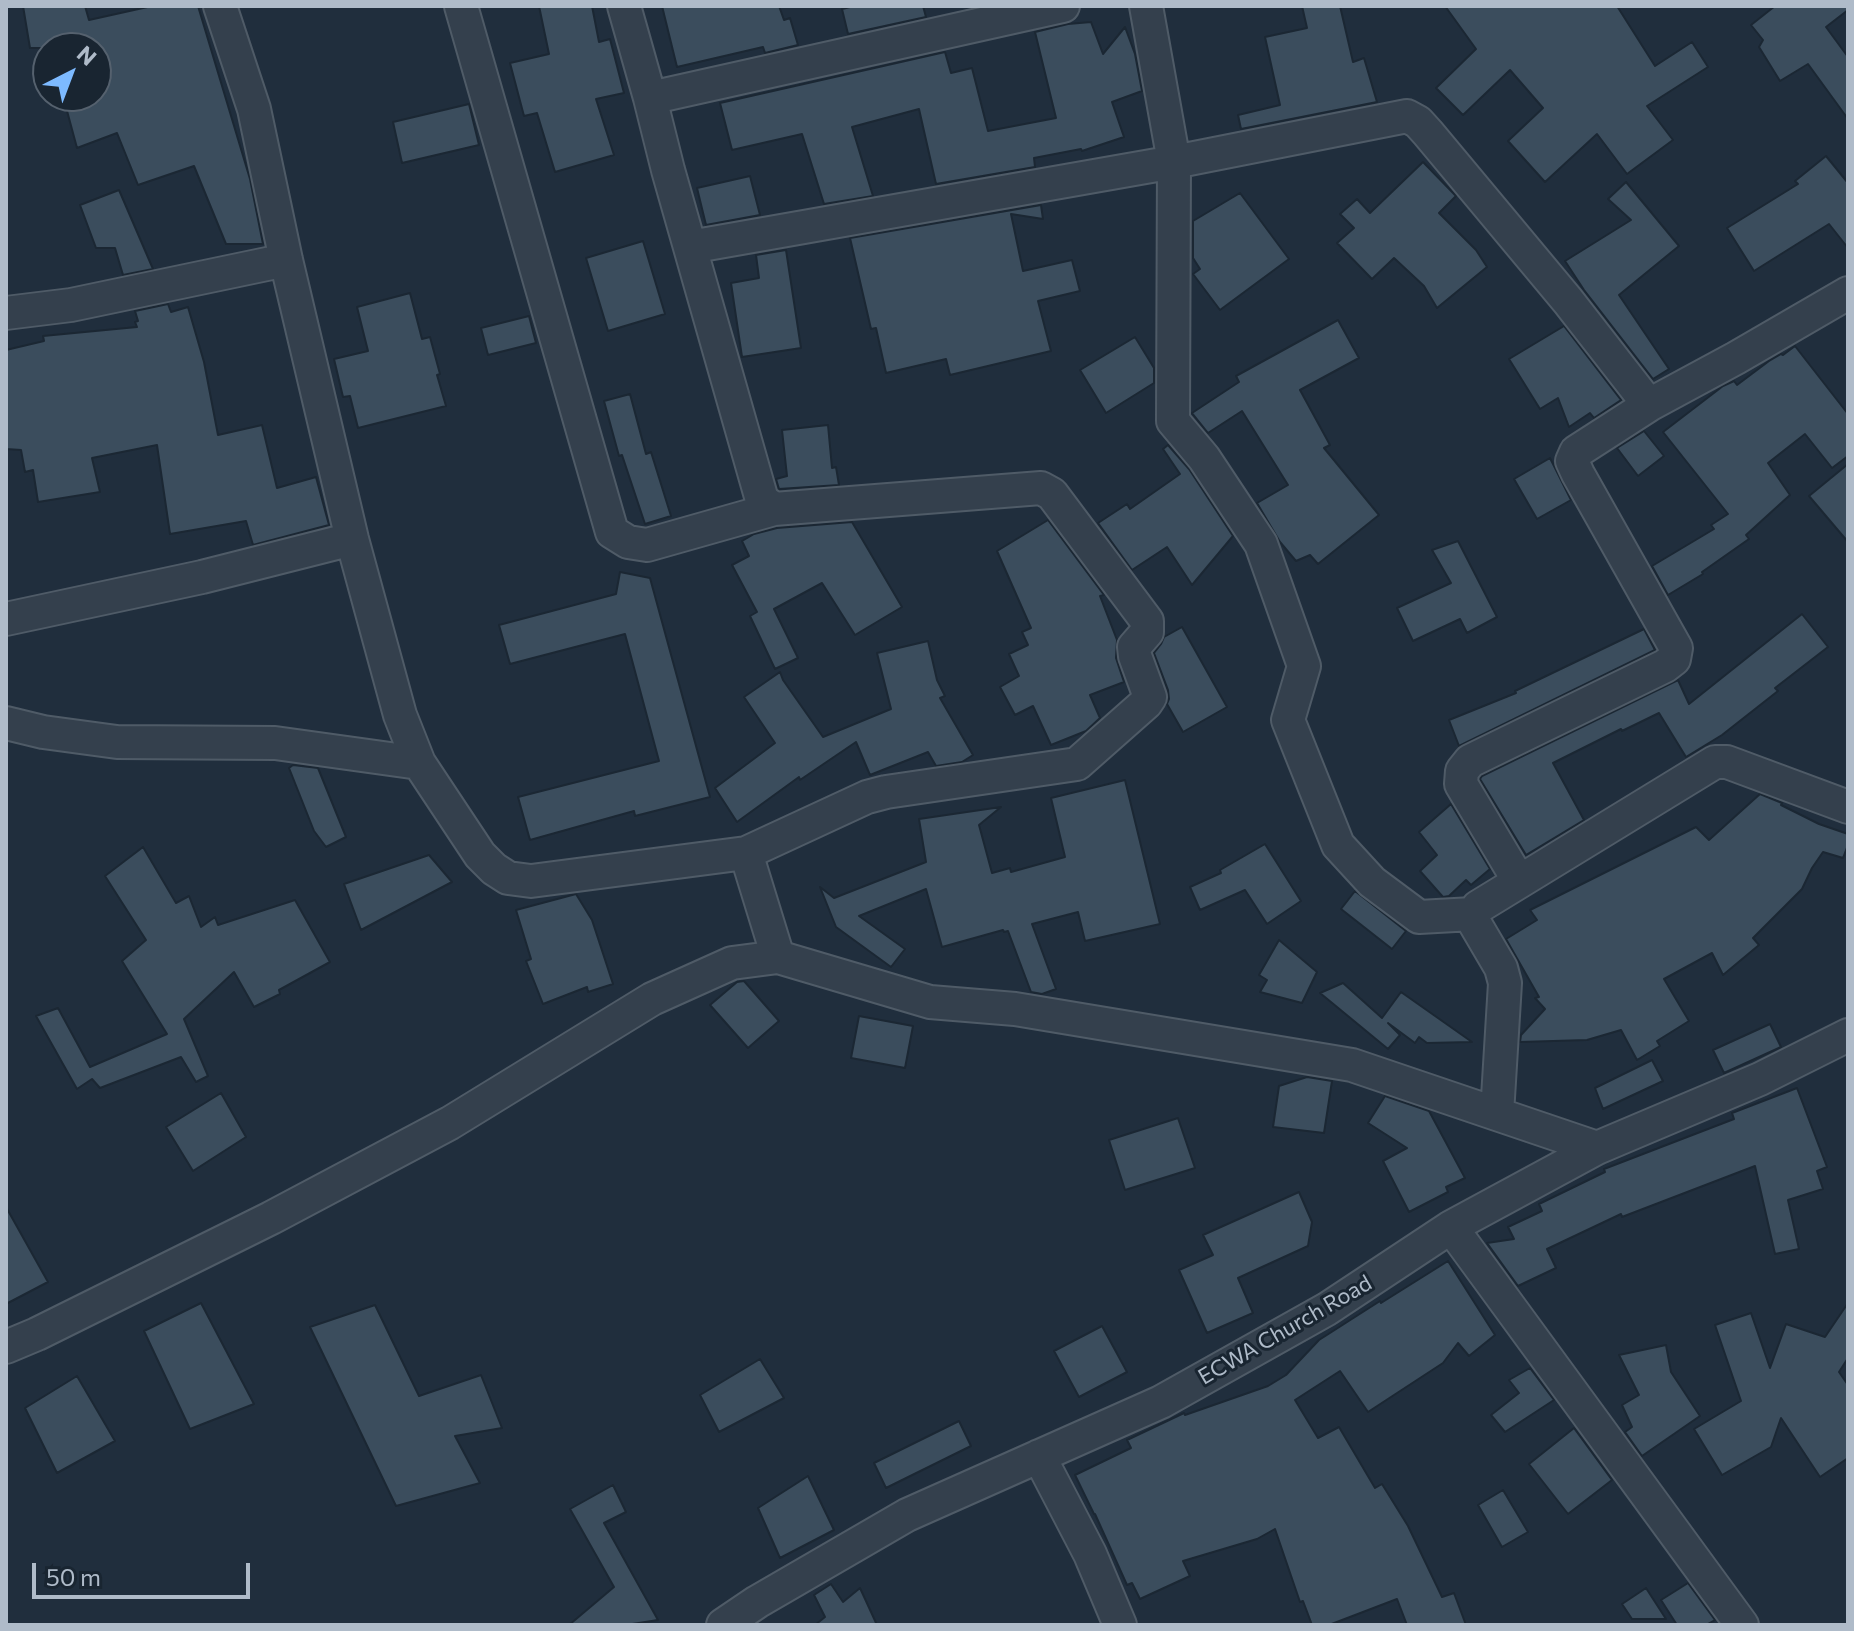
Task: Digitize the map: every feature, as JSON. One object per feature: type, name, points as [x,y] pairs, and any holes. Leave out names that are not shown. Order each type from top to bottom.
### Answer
[{"type":"street","points":[[220,6],[254,109],[352,539],[400,715],[419,763],[480,855],[494,869],[508,878],[531,881],[746,853],[867,797],[1077,764],[1146,703],[1150,697],[1134,647],[1147,632],[1147,621],[1052,494],[1041,488],[774,509],[647,545],[628,542],[612,532],[461,6]]},
{"type":"street","points":[[624,6],[762,500],[774,509]]},
{"type":"street","points":[[650,98],[1063,6]]},
{"type":"street","points":[[1146,6],[1174,162],[1173,421],[1204,458],[1261,544],[1304,666],[1288,720],[1338,845],[1372,882],[1419,917],[1473,914]]},
{"type":"street","points":[[690,247],[1174,162],[1407,116],[1428,133],[1649,405]]},
{"type":"street","points":[[6,313],[71,305],[286,260]]},
{"type":"street","points":[[1519,881],[1461,784],[1462,771],[1470,761],[1665,666],[1674,659],[1676,648],[1572,461],[1576,452],[1649,405],[1848,293]]},
{"type":"street","points":[[6,619],[202,577],[352,539]]},
{"type":"street","points":[[6,723],[43,732],[117,742],[275,743],[419,763]]},
{"type":"street","points":[[1497,1114],[1505,983],[1501,968],[1474,922],[1473,914],[1478,907],[1715,762],[1727,762],[1848,807]]},
{"type":"street","points":[[746,853],[778,957]]},
{"type":"street","points":[[6,1347],[271,1218],[450,1123],[652,999],[732,963],[778,957],[930,1002],[1015,1009],[1352,1065],[1597,1148]]},
{"type":"street","name":"ECWA Church Road","points":[[723,1625],[907,1515],[1161,1402],[1327,1309],[1451,1227],[1597,1148],[1760,1079],[1848,1035]]},
{"type":"street","points":[[1451,1227],[1742,1625]]},
{"type":"street","points":[[1039,1456],[1090,1554],[1120,1625]]},
{"type":"building","points":[[23,6],[85,6],[89,20],[152,6],[198,6],[250,179],[263,244],[226,244],[194,166],[138,185],[117,133],[77,148],[67,112],[112,112],[112,32],[32,32],[30,48]]},
{"type":"building","points":[[539,6],[592,6],[599,42],[610,39],[624,93],[596,99],[614,155],[555,172],[537,113],[524,116],[510,63],[549,54]]},
{"type":"building","points":[[662,6],[779,6],[784,20],[790,18],[798,45],[765,53],[763,47],[677,67]]},
{"type":"building","points":[[854,6],[923,6],[926,17],[848,34],[842,9]]},
{"type":"building","points":[[1302,6],[1340,6],[1353,62],[1364,58],[1377,102],[1241,129],[1238,115],[1280,105],[1265,37],[1307,28]]},
{"type":"building","points":[[1445,6],[1617,6],[1655,66],[1692,42],[1708,67],[1647,106],[1673,140],[1627,174],[1597,134],[1545,182],[1508,141],[1543,108],[1510,70],[1463,115],[1436,88],[1476,49]]},
{"type":"building","points":[[1775,6],[1848,6],[1848,10],[1826,27],[1848,57],[1848,119],[1808,64],[1780,81],[1759,47],[1763,40],[1751,25]]},
{"type":"building","points":[[1091,22],[1103,54],[1125,27],[1135,54],[1142,91],[1112,102],[1124,137],[1082,151],[1034,158],[1035,167],[936,184],[919,109],[852,127],[873,196],[824,204],[802,134],[732,150],[720,103],[945,52],[951,73],[972,68],[988,131],[1056,118],[1035,32]]},
{"type":"building","points":[[469,104],[479,145],[402,163],[393,122]]},
{"type":"building","points":[[1826,156],[1848,183],[1848,248],[1829,224],[1754,271],[1727,228],[1798,184],[1795,181]]},
{"type":"building","points":[[1423,162],[1456,196],[1439,213],[1476,250],[1487,267],[1437,308],[1424,286],[1394,258],[1372,279],[1337,243],[1354,228],[1340,214],[1357,199],[1370,213]]},
{"type":"building","points":[[750,176],[760,215],[706,225],[697,188]]},
{"type":"building","points":[[1626,182],[1679,246],[1619,295],[1669,369],[1653,379],[1565,261],[1631,220],[1608,199]]},
{"type":"building","points":[[119,190],[153,269],[123,275],[115,248],[96,248],[80,205]]},
{"type":"building","points":[[1240,193],[1289,259],[1220,310],[1193,274],[1200,269],[1193,258],[1193,221]]},
{"type":"building","points":[[1041,205],[1043,219],[1011,214],[1023,271],[1072,260],[1080,291],[1038,301],[1051,351],[950,375],[946,359],[886,373],[876,328],[871,329],[850,238]]},
{"type":"building","points":[[643,241],[665,314],[608,331],[586,258]]},
{"type":"building","points":[[786,250],[801,348],[742,357],[731,283],[759,278],[756,255]]},
{"type":"building","points":[[410,293],[422,339],[430,337],[446,406],[358,428],[350,396],[343,397],[334,359],[368,351],[357,307]]},
{"type":"building","points":[[168,304],[171,312],[188,307],[204,362],[218,435],[262,425],[277,488],[316,477],[329,525],[253,545],[246,521],[170,534],[157,445],[92,458],[100,492],[38,502],[33,470],[25,472],[21,450],[6,449],[6,350],[44,341],[43,336],[137,327],[135,311]]},
{"type":"building","points":[[529,316],[536,343],[488,355],[481,328]]},
{"type":"building","points":[[1338,320],[1359,358],[1300,390],[1330,445],[1324,448],[1379,515],[1318,564],[1310,555],[1296,561],[1280,542],[1257,503],[1288,485],[1242,411],[1208,433],[1192,413],[1239,382],[1236,376]]},
{"type":"building","points":[[1564,326],[1621,400],[1594,418],[1590,413],[1569,427],[1558,398],[1540,409],[1509,359]]},
{"type":"building","points":[[1135,337],[1154,368],[1154,383],[1106,413],[1080,370]]},
{"type":"building","points":[[1795,346],[1848,414],[1848,456],[1832,468],[1805,434],[1768,463],[1790,495],[1746,535],[1749,539],[1703,574],[1668,595],[1652,566],[1714,529],[1711,525],[1728,514],[1663,432],[1723,386],[1734,381],[1737,385]]},
{"type":"building","points":[[630,394],[646,454],[651,452],[671,516],[645,524],[622,455],[619,456],[604,401]]},
{"type":"building","points":[[828,425],[832,468],[836,467],[839,485],[779,489],[776,479],[787,476],[782,430]]},
{"type":"building","points":[[1644,431],[1664,456],[1638,476],[1617,448]]},
{"type":"building","points":[[1168,445],[1189,469],[1233,536],[1192,585],[1167,547],[1132,570],[1098,523],[1127,504],[1130,509],[1180,474],[1163,449]]},
{"type":"building","points":[[1550,458],[1571,500],[1537,519],[1514,479]]},
{"type":"building","points":[[1848,464],[1848,542],[1809,496]]},
{"type":"building","points":[[1048,520],[1104,595],[1100,596],[1117,640],[1116,658],[1124,682],[1090,695],[1100,718],[1086,731],[1051,745],[1033,706],[1015,715],[1000,687],[1019,676],[1009,654],[1028,645],[1022,632],[1031,628],[997,551]]},
{"type":"building","points":[[852,522],[902,607],[855,635],[822,583],[774,609],[798,658],[775,669],[750,616],[757,612],[732,565],[749,556],[742,541],[777,528]]},
{"type":"building","points":[[1458,541],[1497,617],[1467,633],[1460,619],[1413,641],[1397,608],[1451,583],[1432,550]]},
{"type":"building","points":[[620,572],[650,578],[710,797],[635,816],[634,811],[530,840],[518,797],[659,761],[625,634],[510,664],[499,625],[616,594]]},
{"type":"building","points":[[1802,614],[1828,647],[1722,735],[1686,757],[1659,713],[1553,763],[1584,820],[1526,855],[1480,779],[1482,776],[1678,680],[1689,704]]},
{"type":"building","points":[[1182,627],[1227,707],[1183,732],[1167,704],[1168,690],[1154,653],[1164,637]]},
{"type":"building","points":[[1644,629],[1655,650],[1459,746],[1449,720],[1516,693]]},
{"type":"building","points":[[928,641],[937,680],[945,696],[940,698],[973,755],[962,762],[936,766],[928,752],[870,775],[856,742],[800,780],[799,777],[737,822],[715,788],[775,743],[744,697],[780,672],[823,737],[891,709],[877,653]]},
{"type":"building","points":[[293,765],[318,768],[346,837],[326,847],[314,831],[289,768]]},
{"type":"building","points":[[1125,780],[1160,924],[1085,941],[1078,912],[1032,924],[1056,989],[1042,994],[1031,992],[1008,931],[942,947],[926,889],[859,916],[905,949],[891,967],[836,927],[820,887],[834,898],[926,862],[919,819],[1001,807],[979,825],[992,873],[1010,868],[1011,872],[1065,857],[1051,798]]},
{"type":"building","points":[[1760,794],[1819,824],[1848,834],[1848,845],[1843,858],[1823,852],[1802,889],[1753,938],[1759,945],[1723,975],[1712,953],[1664,979],[1689,1021],[1657,1041],[1660,1046],[1637,1060],[1621,1030],[1587,1040],[1520,1042],[1521,1035],[1545,1009],[1535,998],[1539,997],[1506,939],[1537,920],[1530,910],[1696,827],[1709,840]]},
{"type":"building","points":[[1451,804],[1490,869],[1471,885],[1466,880],[1449,896],[1443,897],[1420,871],[1437,855],[1419,832]]},
{"type":"building","points":[[1265,844],[1301,901],[1267,924],[1245,890],[1200,910],[1190,887],[1221,873],[1220,870]]},
{"type":"building","points":[[143,847],[176,903],[189,896],[201,927],[215,917],[218,925],[295,900],[330,962],[254,1007],[234,972],[184,1019],[208,1076],[196,1082],[181,1057],[100,1088],[92,1079],[77,1089],[36,1016],[58,1008],[90,1067],[167,1034],[122,961],[146,940],[105,876]]},
{"type":"building","points":[[429,855],[452,882],[361,930],[344,884]]},
{"type":"building","points":[[1355,891],[1406,931],[1392,949],[1341,909]]},
{"type":"building","points":[[576,894],[592,920],[613,984],[588,992],[587,987],[543,1004],[526,961],[531,959],[516,910]]},
{"type":"building","points":[[1279,940],[1317,972],[1302,1003],[1260,992],[1267,980],[1259,975]]},
{"type":"building","points":[[744,981],[779,1021],[748,1048],[710,1005],[737,982]]},
{"type":"building","points":[[1343,983],[1382,1018],[1401,992],[1472,1042],[1427,1043],[1419,1037],[1415,1043],[1388,1023],[1400,1035],[1388,1049],[1320,993]]},
{"type":"building","points":[[859,1016],[913,1026],[905,1068],[851,1058]]},
{"type":"building","points":[[1770,1024],[1781,1047],[1724,1073],[1713,1050]]},
{"type":"building","points":[[1652,1060],[1663,1081],[1603,1109],[1595,1088]]},
{"type":"building","points":[[1307,1077],[1332,1081],[1324,1133],[1273,1127],[1279,1086]]},
{"type":"building","points":[[1797,1088],[1827,1167],[1817,1171],[1823,1189],[1788,1200],[1799,1249],[1775,1254],[1755,1166],[1622,1217],[1621,1214],[1547,1249],[1556,1268],[1518,1286],[1487,1243],[1514,1239],[1508,1227],[1542,1211],[1539,1204],[1605,1172],[1604,1169],[1734,1119],[1732,1113]]},
{"type":"building","points":[[221,1093],[246,1137],[193,1171],[166,1127]]},
{"type":"building","points":[[1385,1096],[1429,1111],[1465,1178],[1446,1187],[1448,1192],[1409,1212],[1383,1161],[1407,1148],[1368,1123]]},
{"type":"building","points":[[1178,1118],[1195,1168],[1125,1190],[1109,1140]]},
{"type":"building","points":[[1299,1192],[1312,1222],[1308,1246],[1238,1278],[1253,1313],[1207,1333],[1179,1270],[1213,1255],[1203,1235]]},
{"type":"building","points":[[6,1207],[48,1282],[6,1304]]},
{"type":"building","points":[[1448,1261],[1495,1335],[1469,1356],[1458,1343],[1443,1363],[1368,1412],[1340,1371],[1295,1400],[1318,1438],[1339,1427],[1375,1488],[1382,1484],[1408,1526],[1442,1597],[1454,1593],[1466,1625],[1407,1625],[1397,1599],[1329,1625],[1312,1625],[1303,1601],[1300,1602],[1275,1529],[1257,1539],[1183,1561],[1190,1576],[1140,1599],[1132,1583],[1127,1585],[1075,1475],[1131,1448],[1127,1440],[1184,1413],[1268,1386],[1286,1375],[1319,1340]]},
{"type":"building","points":[[201,1303],[254,1404],[190,1429],[144,1331]]},
{"type":"building","points":[[1848,1303],[1848,1358],[1839,1372],[1848,1385],[1848,1458],[1820,1477],[1781,1418],[1771,1447],[1722,1475],[1694,1429],[1741,1401],[1715,1325],[1751,1313],[1770,1368],[1786,1324],[1825,1337]]},
{"type":"building","points":[[375,1305],[419,1396],[481,1375],[502,1428],[455,1436],[480,1483],[396,1506],[310,1327]]},
{"type":"building","points":[[1102,1326],[1127,1372],[1079,1397],[1054,1351]]},
{"type":"building","points":[[1666,1345],[1671,1372],[1700,1416],[1642,1456],[1625,1432],[1632,1427],[1622,1405],[1639,1395],[1619,1355]]},
{"type":"building","points":[[760,1359],[784,1398],[719,1432],[700,1395]]},
{"type":"building","points":[[1530,1368],[1554,1400],[1505,1432],[1491,1415],[1519,1393],[1509,1380]]},
{"type":"building","points":[[77,1376],[115,1441],[57,1473],[25,1408]]},
{"type":"building","points":[[959,1421],[971,1446],[886,1488],[874,1463]]},
{"type":"building","points":[[1574,1428],[1612,1480],[1568,1514],[1529,1464]]},
{"type":"building","points":[[808,1476],[834,1530],[780,1558],[758,1508]]},
{"type":"building","points":[[613,1485],[626,1512],[604,1523],[658,1620],[626,1625],[569,1625],[614,1587],[570,1509]]},
{"type":"building","points":[[1503,1490],[1528,1532],[1502,1547],[1478,1505]]},
{"type":"building","points":[[1688,1583],[1715,1620],[1706,1625],[1677,1625],[1661,1600]]},
{"type":"building","points":[[831,1584],[843,1602],[860,1588],[877,1625],[815,1625],[825,1617],[814,1595]]},
{"type":"building","points":[[1646,1588],[1666,1619],[1632,1619],[1622,1604]]}]
